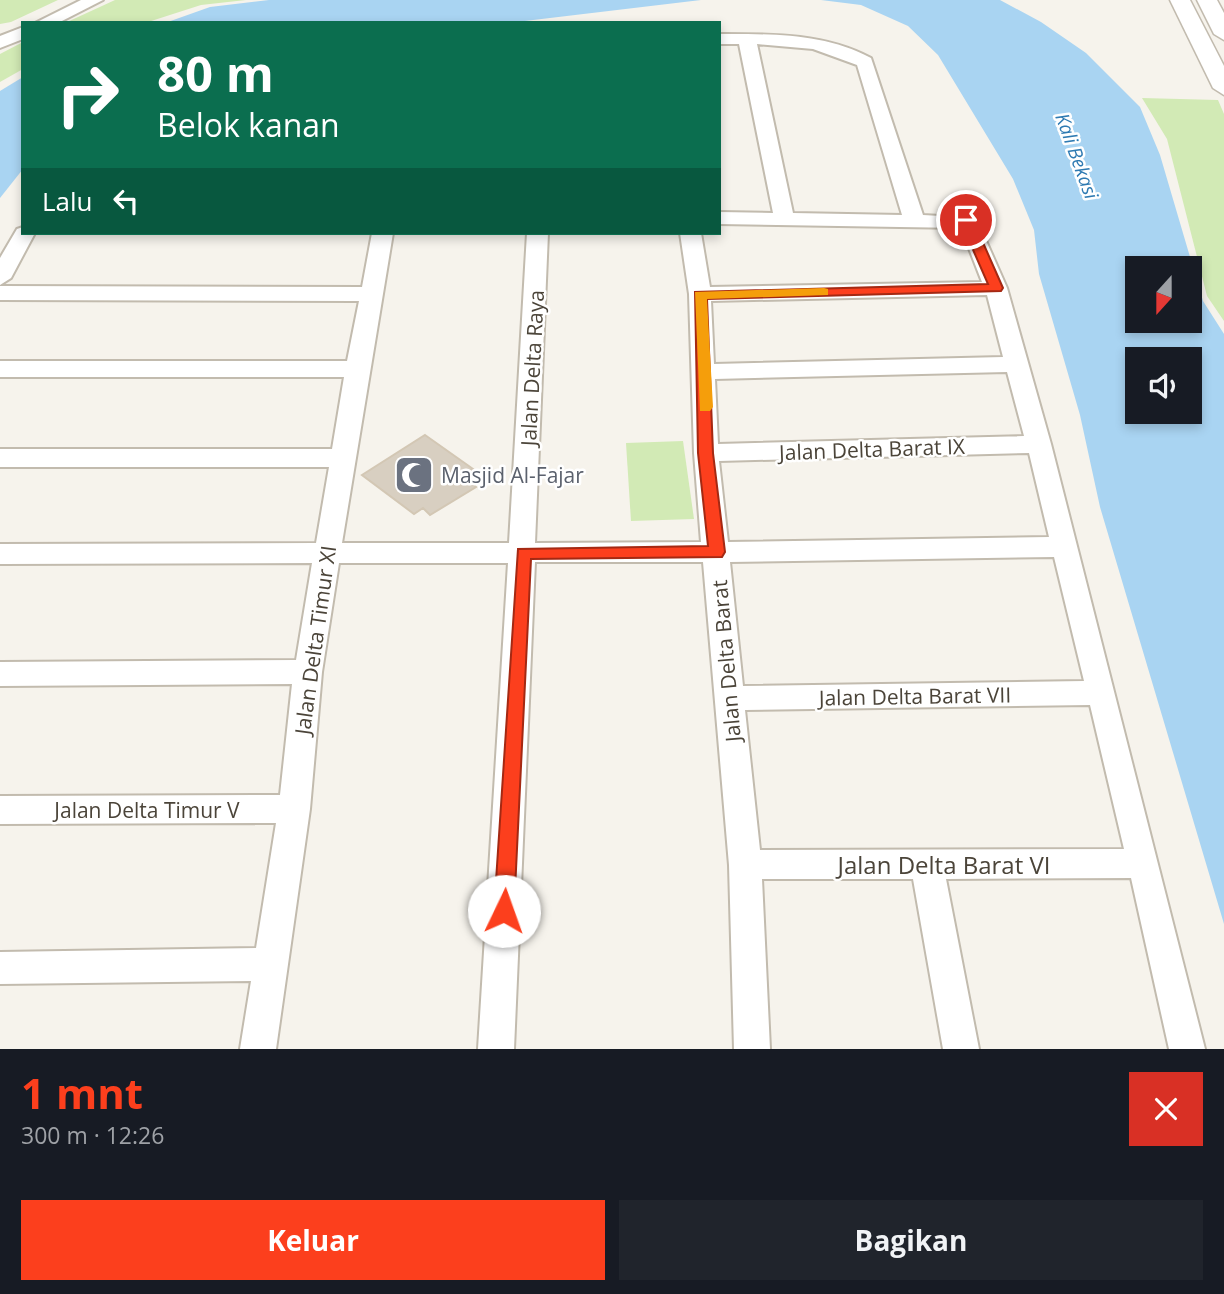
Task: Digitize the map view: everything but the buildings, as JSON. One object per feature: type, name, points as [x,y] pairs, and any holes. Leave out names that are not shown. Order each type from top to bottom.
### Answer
[{"type":"street","points":[[48,21],[95,0]]},
{"type":"street","points":[[1180,0],[1224,88]]},
{"type":"street","points":[[1206,0],[1224,34]]},
{"type":"street","points":[[0,43],[21,33]]},
{"type":"street","points":[[721,39],[785,40],[842,51],[865,62],[914,219]]},
{"type":"street","points":[[747,39],[784,218]]},
{"type":"street","points":[[721,218],[914,219],[969,222],[996,288],[1039,444],[1144,863],[1187,1049]]},
{"type":"street","points":[[0,278],[23,235]]},
{"type":"street","name":"Jalan Delta Timur XI","points":[[258,1049],[294,809],[308,672],[357,369],[383,235]]},
{"type":"street","name":"Jalan Delta Raya","points":[[496,1049],[538,235]]},
{"type":"street","name":"Jalan Delta Barat","points":[[690,235],[700,295],[706,453],[745,864],[752,1049]]},
{"type":"street","points":[[700,295],[996,288]]},
{"type":"street","points":[[0,293],[371,294]]},
{"type":"street","points":[[705,372],[1016,364]]},
{"type":"street","points":[[0,369],[357,369]]},
{"type":"street","name":"Jalan Delta Barat IX","points":[[706,453],[1039,444]]},
{"type":"street","points":[[0,458],[342,458]]},
{"type":"street","points":[[0,554],[327,555],[1063,547]]},
{"type":"street","points":[[0,674],[308,672]]},
{"type":"street","name":"Jalan Delta Barat VII","points":[[730,698],[1101,693]]},
{"type":"street","name":"Jalan Delta Timur V","points":[[0,810],[294,809]]},
{"type":"street","name":"Jalan Delta Barat VI","points":[[745,864],[1144,863]]},
{"type":"street","points":[[927,864],[961,1049]]},
{"type":"street","points":[[0,968],[271,964]]},
{"type":"green space","points":[[0,0],[58,0],[11,22],[0,24]]},
{"type":"green space","points":[[115,0],[246,0],[201,5],[151,21],[69,21]]},
{"type":"green space","points":[[21,43],[21,70],[0,82],[0,54]]},
{"type":"green space","points":[[1142,98],[1218,100],[1224,114],[1224,321],[1207,296],[1202,276],[1202,256],[1197,256],[1167,139]]},
{"type":"green space","points":[[683,441],[694,519],[631,521],[626,443]]},
{"type":"water","points":[[269,0],[701,0],[525,21],[171,21],[210,7]]},
{"type":"water","name":"Kali Bekasi","points":[[821,0],[1000,0],[1041,22],[1086,53],[1140,107],[1160,155],[1190,256],[1125,256],[1125,333],[1202,333],[1202,298],[1224,334],[1224,924],[1100,507],[1080,415],[1039,274],[1034,230],[1013,179],[938,55],[908,26],[861,5]]},
{"type":"water","points":[[21,78],[21,172],[0,198],[0,91]]},
{"type":"slow traffic","points":[[705,407],[700,295],[824,292]]},
{"type":"place","name":"Masjid Al-Fajar","points":[[414,475]]},
{"type":"route","points":[[504,911],[523,553],[717,552],[706,453],[700,295],[996,288],[966,220]]}]
